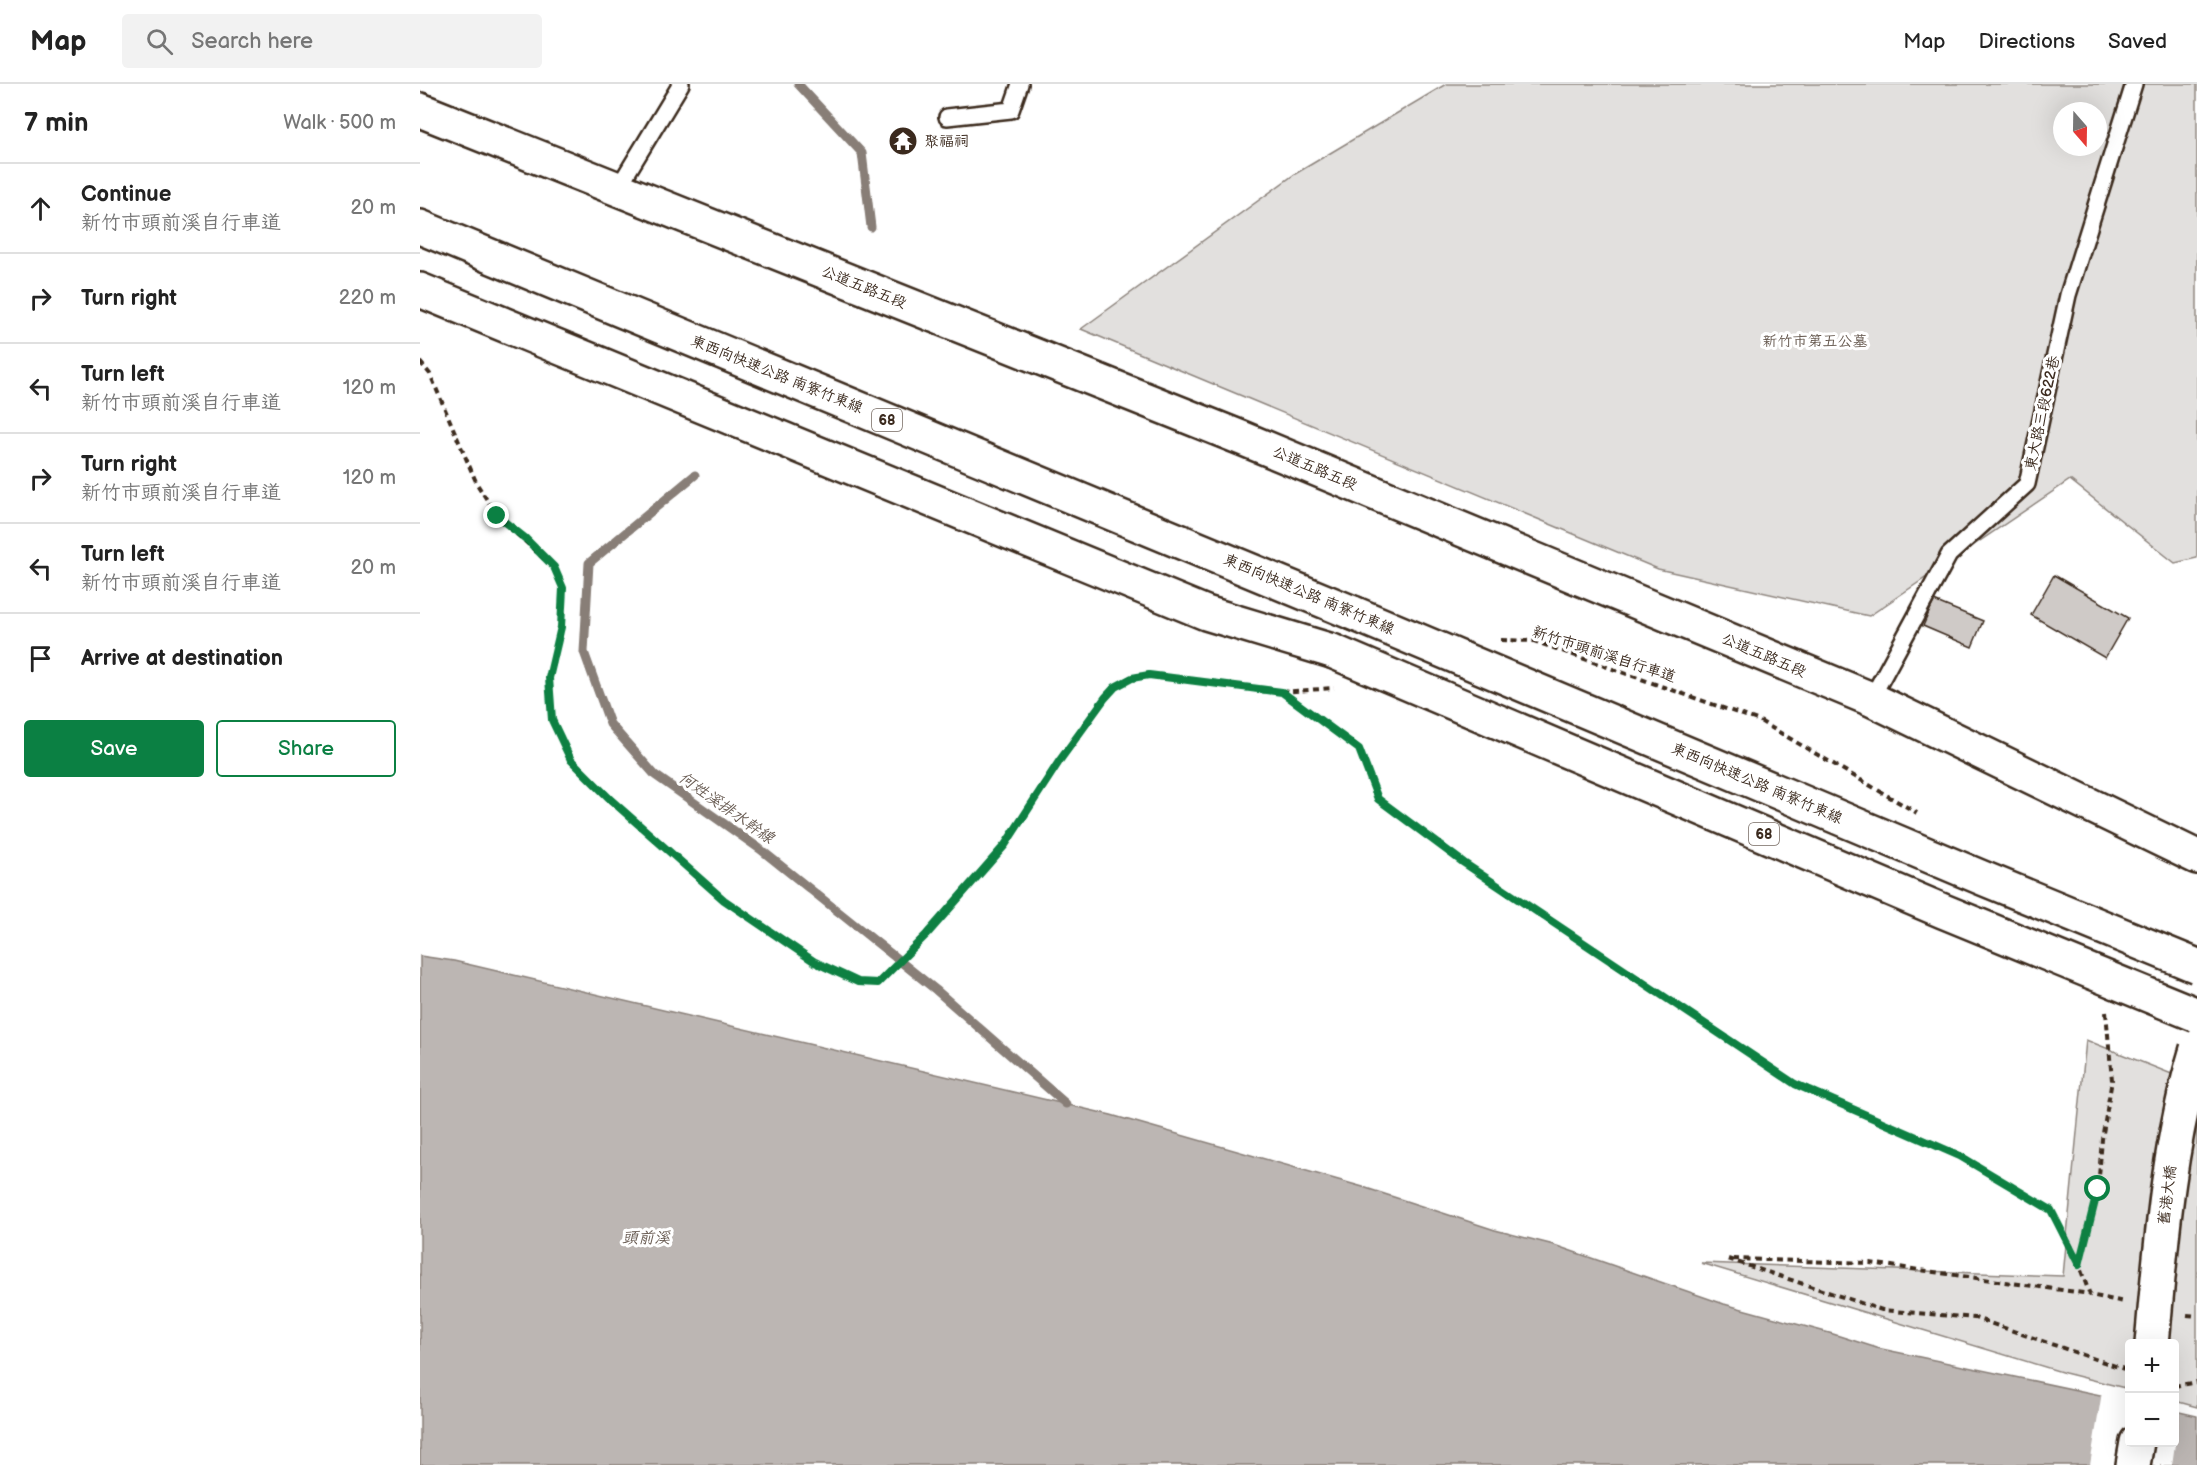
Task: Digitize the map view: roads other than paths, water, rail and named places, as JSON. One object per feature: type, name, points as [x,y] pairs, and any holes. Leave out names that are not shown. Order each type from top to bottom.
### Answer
[{"type":"main road","name":"公道五路五段","points":[[420,110],[1244,438],[1871,699],[2197,857]]},
{"type":"main road","name":"東西向快速公路 南寮竹東線","points":[[420,227],[1353,613],[1958,868],[2197,966]]},
{"type":"main road","name":"68","points":[[420,290],[1206,613],[1332,651],[1943,911],[2197,1015]]},
{"type":"main road","name":"舊港大橋","points":[[2152,1339],[2166,1190],[2179,1116],[2197,1049]]},
{"type":"main road","points":[[2133,1465],[2136,1447]]},
{"type":"lane","points":[[618,188],[681,84]]},
{"type":"lane","points":[[947,117],[1011,110],[1020,84]]},
{"type":"lane","name":"東大路三段622巷","points":[[1871,699],[1949,555],[2027,484],[2068,295],[2134,84]]},
{"type":"water","name":"頭前溪","points":[[420,956],[454,961],[1111,1115],[1363,1187],[1495,1230],[1554,1245],[1724,1304],[1877,1348],[2125,1400],[2125,1447],[2179,1447],[2179,1412],[2197,1416],[2197,1465],[420,1465]]},
{"type":"waterway","name":"何姓溪排水幹線","points":[[798,84],[862,153],[871,227]]},
{"type":"waterway","name":"何姓溪排水幹線","points":[[695,475],[589,563],[584,652],[610,724],[655,775],[760,849],[936,990],[1066,1104]]},
{"type":"place","name":"聚福祠","points":[[903,141]]},
{"type":"park label","name":"新竹市第五公墓","points":[[1815,341]]}]
